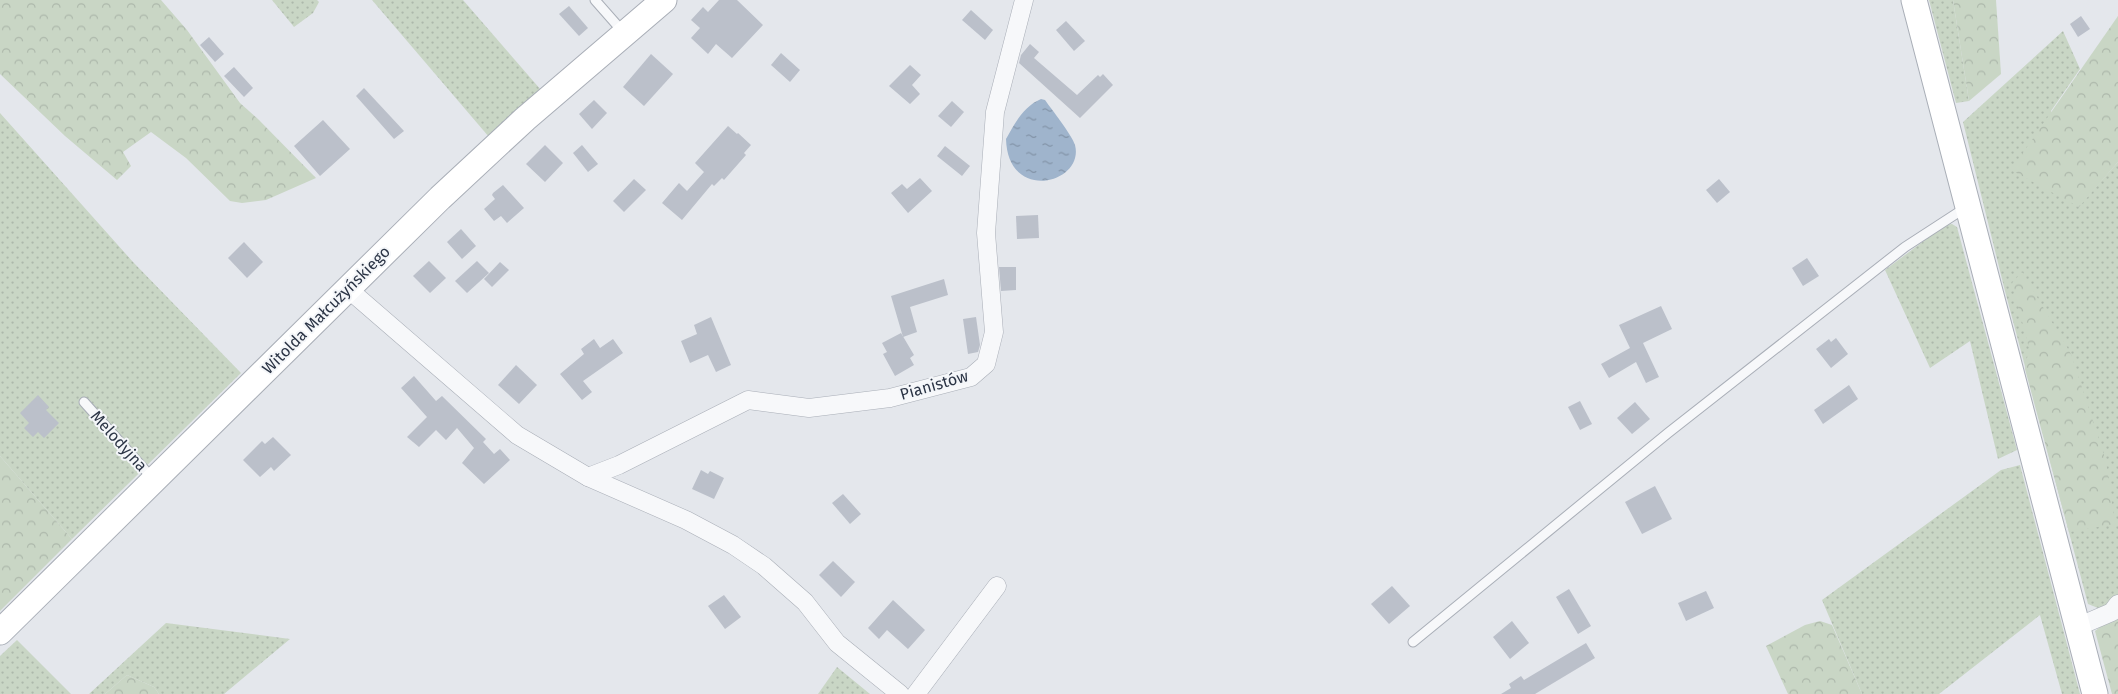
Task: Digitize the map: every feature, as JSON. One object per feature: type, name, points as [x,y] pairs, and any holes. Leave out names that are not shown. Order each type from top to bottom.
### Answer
[{"type":"street","name":"Witolda Małcużyńskiego","points":[[0,632],[440,198],[518,126],[664,0]]},
{"type":"street","name":"Pianistów","points":[[588,477],[618,465],[748,400],[808,408],[890,398],[971,376],[986,364],[994,332],[986,232],[995,112],[1024,0]]},
{"type":"street","points":[[1914,0],[2095,694]]},
{"type":"street","points":[[347,288],[517,435],[588,477],[686,520],[733,544],[764,566],[805,602],[837,642],[900,694]]},
{"type":"street","points":[[916,694],[997,586]]},
{"type":"street","points":[[2078,627],[2112,612],[2118,604]]},
{"type":"lane","points":[[595,0],[624,34]]},
{"type":"lane","points":[[1413,642],[1676,427],[1905,247],[1968,207]]},
{"type":"lane","name":"Melodyjna","points":[[84,402],[154,480]]},
{"type":"green space","points":[[0,0],[161,0],[187,30],[240,103],[316,178],[266,200],[242,203],[230,201],[186,158],[151,132],[123,152],[131,166],[117,180],[65,136],[0,74]]},
{"type":"green space","points":[[272,0],[317,0],[319,2],[313,13],[294,27]]},
{"type":"green space","points":[[372,0],[463,0],[541,90],[489,137]]},
{"type":"green space","points":[[1929,0],[1953,0],[1969,101],[1956,103]]},
{"type":"green space","points":[[1953,0],[1996,0],[2001,74],[1969,101]]},
{"type":"green space","points":[[2118,16],[2118,162],[2079,207],[2011,170]]},
{"type":"green space","points":[[2063,31],[2080,69],[2051,111],[2078,207],[2118,162],[2118,596],[2113,603],[2098,608],[2088,604],[2005,291],[1963,122]]},
{"type":"green space","points":[[0,113],[133,262],[241,373],[72,539],[0,456]]},
{"type":"green space","points":[[1952,224],[1957,227],[2017,450],[1998,459],[1970,341],[1930,368],[1885,270],[1945,225]]},
{"type":"green space","points":[[2022,272],[2071,354],[2106,461],[2115,524],[2069,532],[2025,369],[2029,348],[2012,283]]},
{"type":"green space","points":[[0,456],[72,539],[0,611]]},
{"type":"green space","points":[[2020,465],[2080,694],[2062,694],[2040,615],[1939,694],[1862,694],[1822,600],[2001,470]]},
{"type":"green space","points":[[2118,613],[2118,694],[2112,694],[2095,631]]},
{"type":"green space","points":[[1820,621],[1832,625],[1862,694],[1788,694],[1766,646],[1805,625]]},
{"type":"green space","points":[[166,623],[290,639],[224,694],[159,694],[154,687],[127,675],[105,694],[89,694]]},
{"type":"green space","points":[[17,640],[71,694],[0,694],[0,656]]},
{"type":"green space","points":[[837,667],[870,694],[818,694]]},
{"type":"green space","points":[[127,675],[154,687],[159,694],[105,694]]},
{"type":"water","points":[[1041,99],[1045,100],[1075,145],[1075,158],[1069,169],[1058,177],[1045,181],[1031,179],[1019,173],[1010,159],[1006,139],[1025,111]]},
{"type":"building","points":[[719,0],[737,0],[763,25],[732,58],[716,44],[708,54],[691,38],[700,28],[691,20],[703,7],[708,12]]},
{"type":"building","points":[[569,6],[588,28],[579,36],[559,14]]},
{"type":"building","points":[[971,10],[993,30],[985,40],[962,20]]},
{"type":"building","points":[[2081,16],[2090,29],[2078,37],[2070,24]]},
{"type":"building","points":[[1066,21],[1085,41],[1074,51],[1056,30]]},
{"type":"building","points":[[209,37],[224,54],[215,62],[200,45]]},
{"type":"building","points":[[1030,44],[1039,52],[1034,58],[1077,95],[1098,75],[1100,77],[1103,74],[1113,85],[1080,118],[1019,63],[1021,55]]},
{"type":"building","points":[[781,53],[800,70],[790,82],[771,65]]},
{"type":"building","points":[[651,54],[673,74],[644,106],[623,87]]},
{"type":"building","points":[[910,65],[921,75],[912,85],[920,94],[910,104],[889,86]]},
{"type":"building","points":[[234,67],[253,88],[244,97],[224,76]]},
{"type":"building","points":[[364,88],[404,131],[394,139],[356,96]]},
{"type":"building","points":[[594,100],[607,113],[592,129],[579,114]]},
{"type":"building","points":[[952,101],[964,112],[951,127],[938,116]]},
{"type":"building","points":[[323,120],[350,149],[320,176],[294,146]]},
{"type":"building","points":[[728,126],[751,145],[744,153],[746,155],[724,180],[722,178],[714,186],[712,184],[682,220],[662,203],[679,183],[687,191],[704,172],[695,163]]},
{"type":"building","points":[[545,145],[563,163],[545,182],[526,164]]},
{"type":"building","points":[[582,145],[598,164],[588,172],[573,153]]},
{"type":"building","points":[[945,146],[970,166],[962,176],[937,156]]},
{"type":"building","points":[[920,178],[932,191],[908,213],[891,193],[902,184],[907,189]]},
{"type":"building","points":[[634,179],[646,190],[624,212],[613,201]]},
{"type":"building","points":[[1719,179],[1730,192],[1717,203],[1706,190]]},
{"type":"building","points":[[503,185],[524,208],[507,223],[501,216],[494,221],[484,209],[495,199],[492,195],[493,193]]},
{"type":"building","points":[[1038,215],[1039,238],[1017,239],[1016,216]]},
{"type":"building","points":[[461,229],[476,246],[462,259],[447,242]]},
{"type":"building","points":[[244,242],[263,262],[247,278],[228,258]]},
{"type":"building","points":[[1807,258],[1819,276],[1803,286],[1792,268]]},
{"type":"building","points":[[429,261],[446,278],[430,293],[413,276]]},
{"type":"building","points":[[477,261],[489,273],[467,293],[455,281]]},
{"type":"building","points":[[500,262],[509,270],[492,287],[484,279]]},
{"type":"building","points":[[999,267],[1016,267],[1016,290],[1001,291]]},
{"type":"building","points":[[944,279],[948,295],[910,307],[917,332],[903,337],[891,296]]},
{"type":"building","points":[[1661,306],[1672,329],[1643,343],[1659,377],[1646,383],[1636,362],[1609,378],[1601,364],[1630,348],[1619,325]]},
{"type":"building","points":[[711,317],[731,365],[716,372],[708,355],[690,363],[681,341],[697,334],[694,325]]},
{"type":"building","points":[[976,317],[980,345],[978,352],[968,354],[963,319]]},
{"type":"building","points":[[901,333],[914,355],[910,358],[914,365],[895,376],[883,354],[887,352],[882,343]]},
{"type":"building","points":[[1836,338],[1848,354],[1831,368],[1816,349],[1829,339],[1831,342]]},
{"type":"building","points":[[594,339],[600,348],[613,339],[623,353],[583,381],[592,392],[582,400],[560,374],[584,354],[581,349]]},
{"type":"building","points":[[516,365],[537,385],[519,404],[498,385]]},
{"type":"building","points":[[414,376],[436,401],[442,396],[486,439],[483,442],[494,454],[500,449],[510,460],[484,484],[462,463],[474,448],[457,428],[446,440],[436,430],[419,447],[407,437],[427,417],[401,388]]},
{"type":"building","points":[[1849,385],[1858,399],[1823,424],[1814,410]]},
{"type":"building","points":[[38,395],[49,407],[46,410],[59,423],[44,438],[38,432],[33,437],[24,428],[29,423],[20,413]]},
{"type":"building","points":[[1580,401],[1592,424],[1580,430],[1568,407]]},
{"type":"building","points":[[1635,402],[1650,419],[1632,434],[1617,418]]},
{"type":"building","points":[[273,437],[291,455],[274,471],[271,467],[260,477],[243,460],[262,441],[265,444]]},
{"type":"building","points":[[701,470],[708,474],[710,471],[724,478],[714,499],[692,489]]},
{"type":"building","points":[[1655,486],[1672,519],[1642,534],[1625,502]]},
{"type":"building","points":[[843,494],[861,514],[850,524],[832,503]]},
{"type":"building","points":[[833,561],[855,582],[841,597],[819,575]]},
{"type":"building","points":[[1392,586],[1410,606],[1389,624],[1371,604]]},
{"type":"building","points":[[1569,589],[1591,626],[1578,634],[1556,597]]},
{"type":"building","points":[[1706,591],[1714,608],[1686,621],[1678,603]]},
{"type":"building","points":[[724,595],[741,617],[725,629],[708,606]]},
{"type":"building","points":[[893,600],[925,630],[908,649],[887,630],[879,639],[868,628]]},
{"type":"building","points":[[1512,621],[1529,643],[1510,659],[1493,637]]},
{"type":"building","points":[[1586,643],[1595,658],[1535,694],[1501,694],[1511,688],[1509,684],[1521,676],[1524,680]]}]
